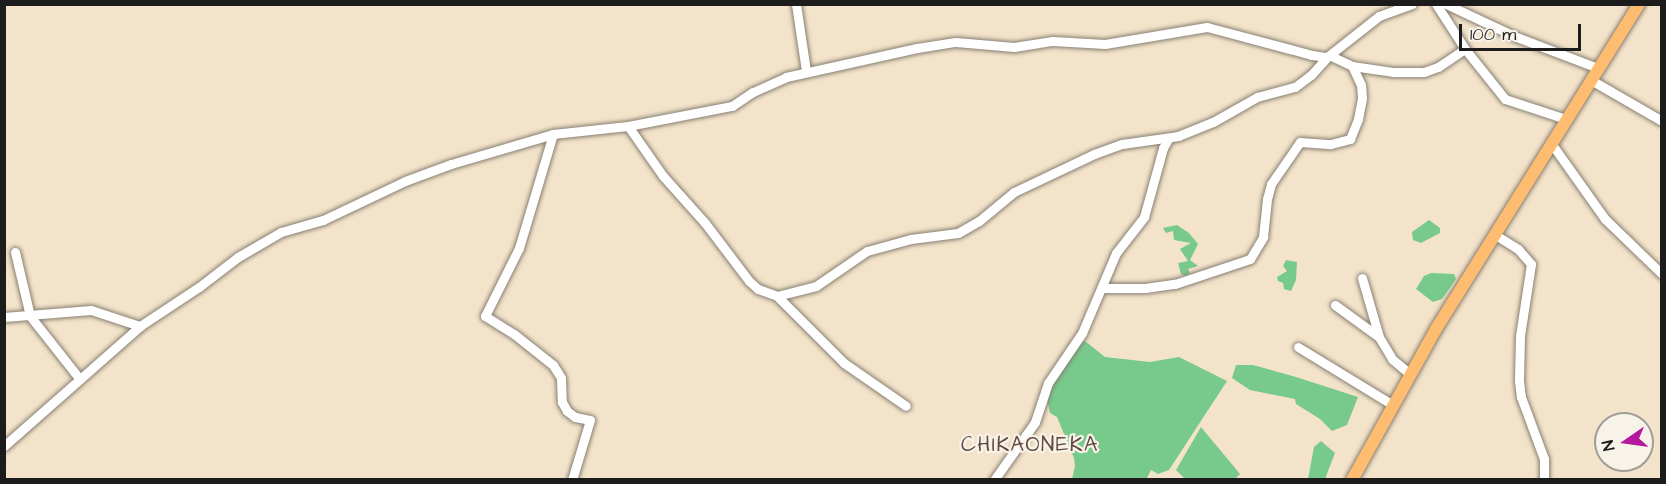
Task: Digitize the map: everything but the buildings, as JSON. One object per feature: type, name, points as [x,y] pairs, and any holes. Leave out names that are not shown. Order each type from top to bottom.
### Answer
[{"type":"main road","points":[[1352,480],[1410,374],[1494,234],[1639,4]]},
{"type":"street","points":[[796,4],[806,71]]},
{"type":"street","points":[[777,296],[821,283],[862,252],[911,239],[958,232],[979,221],[1014,192],[1094,154],[1122,144],[1168,139],[1213,122],[1257,97],[1302,84],[1329,56],[1379,16],[1412,4]]},
{"type":"street","points":[[1436,4],[1465,49],[1507,101],[1566,118]]},
{"type":"street","points":[[1446,4],[1514,36],[1598,68]]},
{"type":"street","points":[[4,446],[140,326],[238,257],[281,232],[323,220],[414,178],[553,134],[628,126],[732,106],[753,92],[806,71],[858,63],[917,48],[956,42],[1014,47],[1053,41],[1105,44],[1207,27],[1311,55],[1329,56],[1352,66],[1393,72],[1424,72],[1438,67],[1465,49]]},
{"type":"street","points":[[1102,288],[1175,285],[1253,255],[1263,237],[1271,184],[1299,144],[1305,141],[1331,144],[1350,139],[1358,119],[1362,98],[1361,85],[1352,66]]},
{"type":"street","points":[[1591,80],[1662,121]]},
{"type":"street","points":[[628,126],[657,168],[705,223],[749,281],[758,289],[777,296],[844,363],[906,406]]},
{"type":"street","points":[[553,134],[519,248],[485,316],[514,334],[553,365],[561,378],[562,402],[567,411],[575,417],[590,420],[572,480]]},
{"type":"street","points":[[994,480],[1035,422],[1048,382],[1082,333],[1116,253],[1144,218],[1163,148],[1168,139]]},
{"type":"street","points":[[1551,143],[1605,219],[1662,274]]},
{"type":"street","points":[[1494,234],[1524,253],[1531,264],[1520,336],[1519,381],[1521,397],[1544,459],[1544,480]]},
{"type":"street","points":[[15,252],[30,316],[79,378]]},
{"type":"street","points":[[1362,278],[1380,337],[1392,358],[1410,374]]},
{"type":"street","points":[[1335,305],[1380,337]]},
{"type":"street","points":[[4,317],[91,310],[140,326]]},
{"type":"street","points":[[1298,347],[1393,405]]},
{"type":"green space","points":[[1429,220],[1440,228],[1440,233],[1421,243],[1413,240],[1412,232]]},
{"type":"green space","points":[[1177,225],[1189,233],[1198,244],[1190,260],[1198,266],[1188,269],[1190,273],[1186,276],[1181,274],[1178,263],[1188,261],[1180,249],[1191,243],[1174,240],[1173,231],[1166,233],[1163,228]]},
{"type":"green space","points":[[1286,260],[1297,262],[1296,280],[1291,291],[1284,289],[1283,283],[1278,281],[1277,277],[1287,271],[1283,266]]},
{"type":"green space","points":[[1431,273],[1454,274],[1456,279],[1442,299],[1433,302],[1416,289],[1424,276]]},
{"type":"green space","points":[[1085,341],[1105,357],[1150,362],[1179,357],[1227,381],[1169,470],[1158,474],[1151,470],[1146,480],[1072,479],[1074,458],[1057,417],[1050,413],[1047,399],[1052,381],[1077,344]]},
{"type":"green space","points":[[1236,365],[1253,365],[1358,397],[1347,425],[1332,431],[1320,419],[1296,404],[1295,399],[1250,390],[1232,378]]},
{"type":"green space","points":[[1201,427],[1240,474],[1235,479],[1185,479],[1176,470]]},
{"type":"green space","points":[[1321,441],[1335,453],[1325,479],[1308,479],[1314,447]]},
{"type":"district","name":"CHIKAONEKA","points":[[1030,445]]}]
